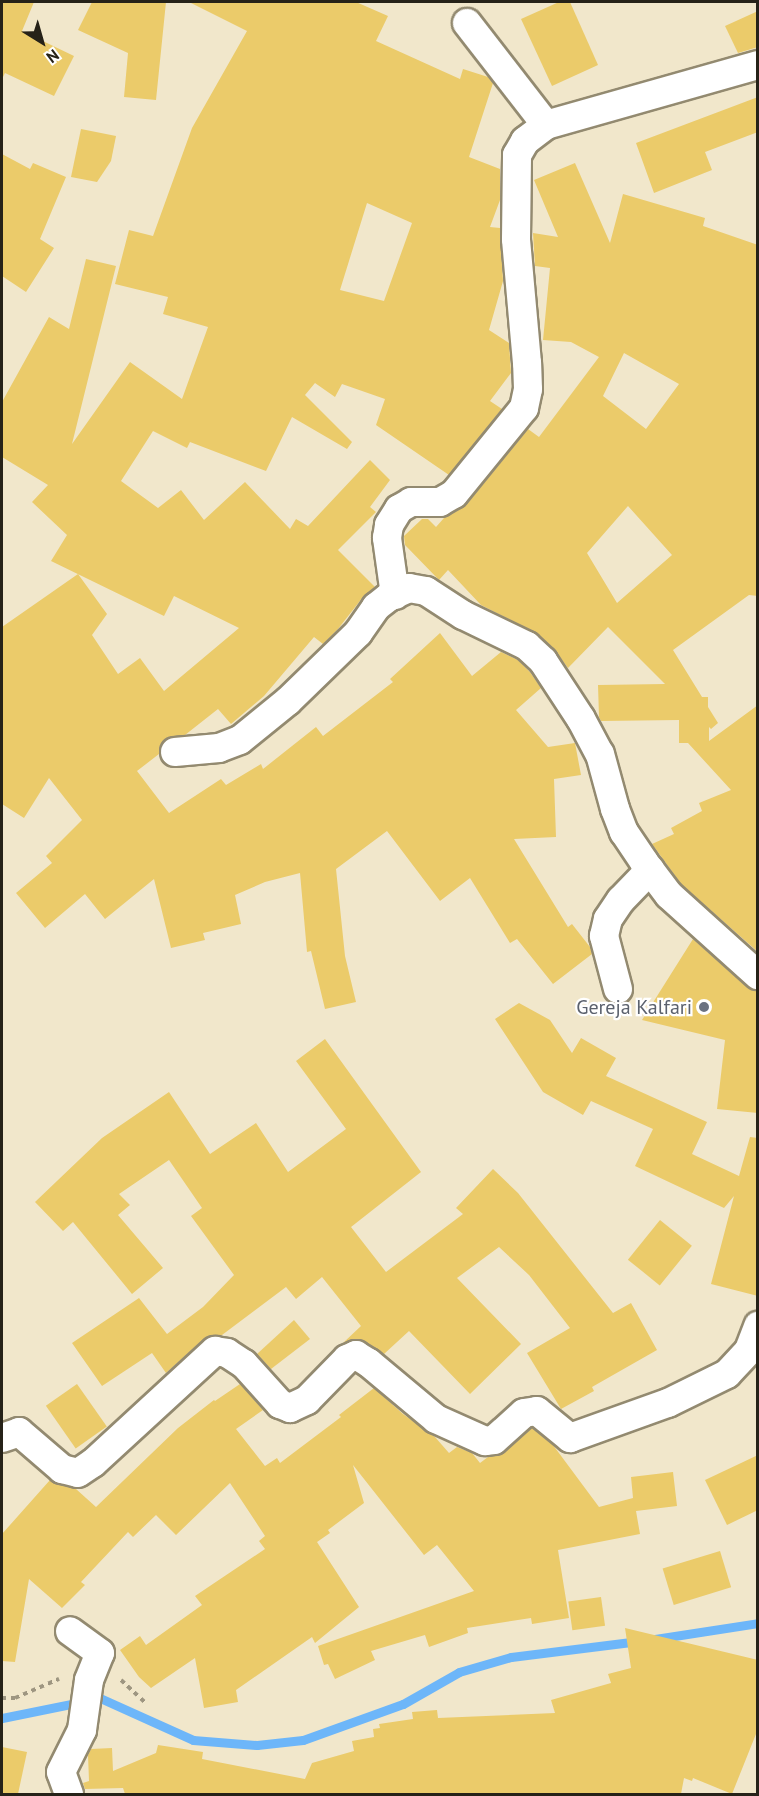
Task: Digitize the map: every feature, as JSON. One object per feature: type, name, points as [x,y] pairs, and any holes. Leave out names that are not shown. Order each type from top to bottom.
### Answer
[{"type":"street","points":[[467,22],[546,125]]},
{"type":"street","points":[[395,595],[387,538],[389,525],[399,509],[411,502],[440,502],[454,494],[524,408],[528,389],[527,363],[516,239],[517,155],[525,141],[546,125],[758,65]]},
{"type":"street","points":[[175,752],[219,748],[240,740],[288,701],[358,633],[376,607],[409,588],[426,591],[463,615],[527,646],[543,661],[581,719],[600,754],[615,809],[624,832],[650,870],[669,895],[758,975]]},
{"type":"street","points":[[618,989],[604,936],[608,919],[621,900],[650,870]]},
{"type":"street","points":[[2,1438],[19,1432],[62,1469],[78,1473],[93,1463],[215,1351],[227,1353],[244,1364],[280,1404],[290,1408],[307,1400],[347,1359],[356,1355],[369,1363],[436,1419],[485,1442],[494,1440],[524,1413],[537,1411],[570,1438],[668,1403],[727,1374],[749,1350],[758,1326]]},
{"type":"street","points":[[69,1794],[61,1772],[82,1730],[89,1680],[100,1653],[70,1631]]},
{"type":"building","points":[[2,2],[34,2],[22,31],[74,56],[54,96],[5,73],[2,79]]},
{"type":"building","points":[[92,2],[166,2],[156,100],[124,97],[128,53],[78,30]]},
{"type":"building","points":[[189,2],[356,2],[388,16],[376,41],[460,79],[463,69],[488,77],[493,83],[469,157],[500,169],[500,200],[490,227],[500,228],[503,281],[489,330],[509,343],[511,373],[490,401],[502,409],[449,475],[376,425],[385,399],[342,384],[335,397],[315,383],[305,395],[352,442],[347,449],[292,417],[266,471],[190,442],[187,448],[153,431],[121,481],[158,508],[181,490],[204,520],[245,482],[290,529],[296,519],[308,526],[370,460],[390,480],[370,507],[376,512],[338,550],[375,587],[363,597],[323,644],[314,637],[264,696],[231,724],[218,709],[185,735],[165,739],[160,746],[159,754],[137,771],[169,813],[221,779],[226,785],[261,764],[263,769],[316,727],[323,736],[393,682],[390,679],[440,633],[472,676],[501,652],[518,660],[541,688],[516,710],[548,747],[575,743],[581,775],[554,779],[556,837],[514,839],[568,927],[572,924],[590,947],[592,954],[553,984],[517,939],[510,943],[470,878],[440,901],[387,831],[336,869],[345,956],[356,1002],[325,1009],[311,951],[307,952],[300,873],[265,882],[235,895],[241,924],[203,933],[205,940],[171,948],[154,879],[105,919],[85,894],[45,928],[16,893],[52,863],[46,856],[82,820],[49,778],[24,818],[2,804],[2,627],[78,574],[51,561],[67,535],[32,502],[48,485],[2,457],[2,402],[49,317],[69,329],[86,259],[116,266],[72,444],[130,362],[182,399],[208,327],[163,314],[168,297],[115,284],[129,230],[153,236],[192,128],[247,31]],"holes":[[[367,203],[412,223],[384,301],[340,290]],[[78,574],[164,616],[174,596],[239,628],[164,691],[140,658],[118,674],[92,635],[107,614]]]},
{"type":"building","points":[[559,2],[570,2],[598,65],[552,86],[521,19]]},
{"type":"building","points":[[758,11],[758,47],[738,53],[725,26]]},
{"type":"building","points":[[758,97],[758,132],[705,152],[712,170],[654,193],[636,143]]},
{"type":"building","points":[[81,129],[116,136],[111,161],[97,182],[71,177]]},
{"type":"building","points":[[2,154],[30,169],[33,163],[66,177],[40,239],[54,248],[26,292],[2,276]]},
{"type":"building","points":[[575,163],[610,243],[623,194],[705,218],[703,226],[758,245],[758,596],[749,595],[673,650],[702,697],[708,697],[708,707],[718,723],[711,729],[709,727],[709,741],[758,705],[758,952],[681,884],[652,844],[674,834],[671,828],[702,811],[699,803],[731,790],[688,743],[679,743],[679,720],[601,721],[599,717],[598,685],[665,684],[608,627],[568,668],[554,649],[538,634],[481,605],[448,570],[439,580],[405,545],[404,536],[422,519],[428,519],[436,527],[444,518],[466,505],[528,429],[539,437],[599,357],[571,342],[543,340],[550,268],[535,266],[533,233],[558,237],[534,180]],"holes":[[[624,353],[679,384],[646,429],[603,396]],[[628,506],[672,555],[617,603],[587,553]]]},
{"type":"building","name":"Gereja Kalfari","points":[[693,939],[747,987],[758,991],[758,1113],[717,1109],[725,1040],[642,1020]]},
{"type":"building","points":[[519,1003],[550,1020],[572,1053],[581,1038],[616,1058],[606,1076],[707,1122],[692,1154],[739,1176],[750,1137],[758,1138],[758,1296],[711,1284],[734,1196],[724,1208],[635,1166],[653,1129],[591,1101],[583,1115],[543,1092],[495,1019]]},
{"type":"building","points":[[325,1039],[421,1172],[351,1227],[386,1272],[463,1214],[456,1208],[493,1169],[518,1193],[613,1313],[631,1303],[657,1350],[592,1387],[594,1391],[561,1409],[527,1353],[570,1328],[529,1275],[499,1247],[457,1278],[521,1344],[470,1394],[409,1331],[384,1354],[358,1339],[343,1343],[361,1326],[322,1277],[296,1299],[286,1287],[222,1335],[211,1335],[204,1339],[166,1373],[152,1353],[102,1386],[72,1343],[139,1298],[167,1334],[203,1307],[234,1275],[191,1216],[202,1208],[169,1160],[119,1194],[130,1205],[118,1215],[163,1268],[132,1294],[73,1222],[63,1231],[35,1202],[102,1138],[169,1092],[210,1154],[256,1123],[288,1172],[346,1129],[296,1061]]},
{"type":"building","points":[[660,1220],[692,1246],[660,1285],[628,1260]]},
{"type":"building","points":[[294,1320],[310,1339],[271,1369],[257,1354]]},
{"type":"building","points":[[77,1384],[107,1427],[76,1448],[46,1406]]},
{"type":"building","points":[[240,1384],[263,1410],[236,1429],[265,1466],[277,1458],[280,1463],[341,1417],[339,1415],[374,1388],[403,1414],[435,1437],[449,1453],[457,1447],[472,1453],[480,1463],[488,1457],[505,1452],[532,1428],[553,1445],[599,1507],[633,1498],[631,1477],[673,1472],[677,1506],[636,1511],[640,1534],[558,1550],[569,1618],[532,1624],[531,1618],[467,1628],[468,1633],[429,1647],[425,1635],[371,1651],[375,1660],[335,1679],[328,1664],[324,1665],[318,1646],[474,1591],[437,1545],[424,1555],[353,1465],[364,1503],[328,1530],[330,1533],[317,1542],[359,1607],[315,1643],[312,1637],[236,1690],[238,1702],[204,1708],[195,1658],[151,1688],[139,1677],[120,1650],[140,1636],[146,1645],[202,1605],[195,1596],[265,1549],[259,1541],[265,1536],[230,1483],[176,1535],[156,1515],[133,1537],[128,1532],[81,1582],[85,1585],[62,1608],[29,1579],[15,1662],[2,1661],[2,1534],[50,1480],[76,1489],[96,1507],[178,1428],[214,1400]]},
{"type":"building","points":[[758,1455],[758,1510],[727,1525],[705,1480]]},
{"type":"building","points":[[720,1551],[731,1587],[674,1605],[663,1569]]},
{"type":"building","points":[[601,1597],[605,1626],[572,1630],[568,1602]]},
{"type":"building","points":[[625,1628],[758,1660],[758,1729],[732,1794],[693,1778],[692,1781],[684,1778],[681,1794],[125,1794],[123,1788],[85,1789],[83,1783],[89,1781],[88,1755],[91,1749],[112,1748],[113,1771],[156,1753],[158,1745],[203,1752],[202,1759],[305,1779],[312,1763],[354,1751],[352,1741],[374,1737],[373,1729],[380,1728],[379,1724],[413,1719],[412,1712],[437,1710],[438,1718],[555,1713],[551,1700],[611,1683],[608,1674],[631,1668]]},
{"type":"building","points":[[2,1747],[27,1752],[18,1794],[2,1794]]},
{"type":"waterway","points":[[655,1639],[758,1623]]},
{"type":"waterway","points":[[2,1718],[100,1698],[193,1740],[257,1745],[303,1740],[403,1704],[459,1672],[511,1657],[639,1641]]},
{"type":"place","name":"Gereja Kalfari","points":[[704,1007]]}]
